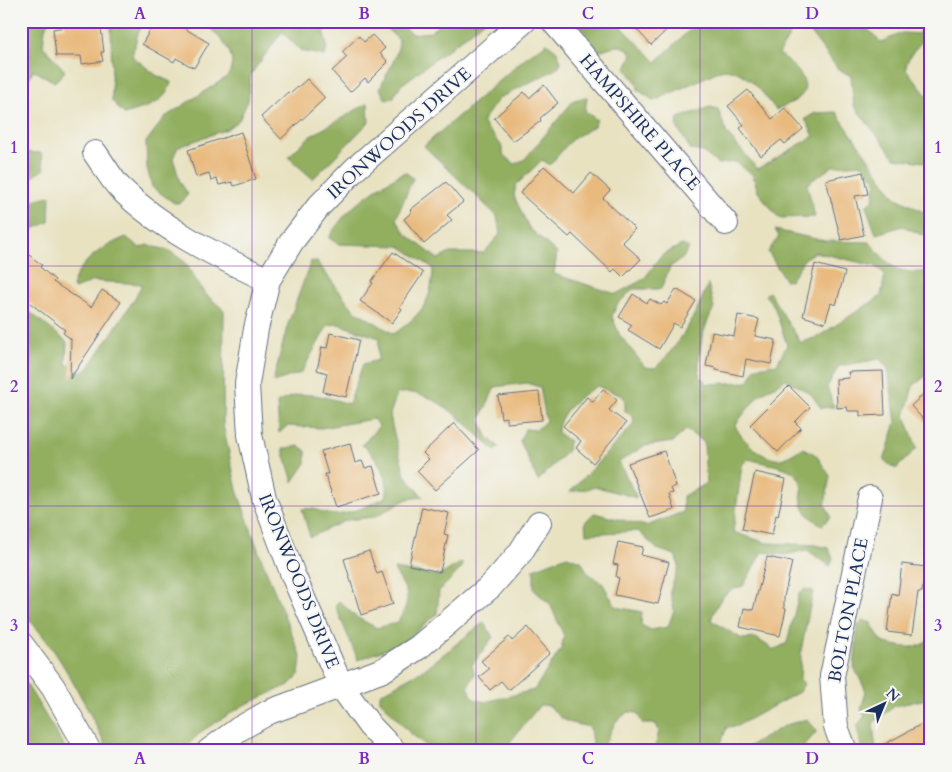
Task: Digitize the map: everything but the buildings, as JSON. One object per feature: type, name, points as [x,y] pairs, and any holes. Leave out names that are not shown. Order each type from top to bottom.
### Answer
[{"type":"street","name":"IRONWOODS DRIVE","points":[[394,751],[370,726],[341,686],[293,575],[264,498],[250,435],[247,384],[256,330],[268,280],[292,241],[319,206],[355,169],[524,21]]},
{"type":"street","name":"HAMPSHIRE PLACE","points":[[553,21],[726,223]]},
{"type":"street","points":[[95,153],[119,186],[185,238],[268,280]]},
{"type":"street","name":"BOLTON PLACE","points":[[845,751],[836,728],[832,676],[870,498]]},
{"type":"street","points":[[209,751],[239,729],[269,712],[383,670],[419,647],[491,586],[520,553],[539,523]]},
{"type":"street","points":[[21,644],[54,687],[88,751]]},
{"type":"green space","points":[[21,21],[49,21],[45,28],[43,46],[65,71],[55,82],[33,70],[29,79],[21,77]]},
{"type":"green space","points":[[111,21],[146,21],[138,33],[132,56],[156,75],[171,82],[168,90],[159,101],[124,114],[112,101]]},
{"type":"green space","points":[[203,21],[334,21],[324,33],[327,46],[325,56],[301,51],[282,32],[251,74],[248,101],[239,120],[227,129],[178,147],[173,158],[180,182],[188,194],[181,203],[174,203],[152,187],[147,168],[146,142],[165,117],[227,77],[231,69],[232,61],[226,46]]},
{"type":"green space","points":[[378,21],[396,21],[412,34],[430,32],[444,21],[485,21],[400,86],[393,98],[386,100],[380,89],[395,58],[399,40]]},
{"type":"green space","points":[[576,21],[616,21],[656,62],[699,21],[864,21],[864,25],[881,42],[902,33],[919,34],[924,21],[931,21],[927,34],[910,56],[906,69],[931,101],[931,163],[895,158],[854,106],[851,76],[838,69],[807,28],[794,28],[779,53],[803,78],[804,91],[798,99],[776,110],[760,90],[747,78],[732,70],[723,69],[654,101],[638,90],[637,83],[626,69],[632,54],[629,50],[625,47],[617,46],[599,51]]},
{"type":"green space","points":[[547,43],[557,51],[561,62],[558,68],[499,98],[482,122],[501,145],[504,156],[515,164],[525,159],[574,100],[587,97],[585,111],[597,120],[594,126],[571,140],[550,165],[542,160],[516,185],[514,196],[529,228],[557,253],[554,274],[616,294],[644,279],[662,255],[682,245],[689,248],[683,258],[670,267],[661,289],[633,289],[617,305],[612,316],[619,334],[645,367],[655,368],[680,339],[698,307],[708,284],[714,308],[704,332],[699,366],[699,375],[707,384],[748,382],[756,367],[777,364],[787,345],[774,306],[765,295],[769,292],[801,343],[819,336],[881,296],[885,274],[875,266],[815,252],[805,258],[790,281],[785,280],[768,252],[779,236],[775,230],[825,241],[869,242],[889,263],[901,270],[909,272],[931,271],[931,372],[913,386],[905,416],[917,448],[896,469],[884,461],[896,422],[888,369],[880,359],[839,366],[827,387],[834,407],[821,408],[811,394],[786,379],[758,396],[735,425],[748,443],[768,457],[781,459],[803,448],[816,455],[830,476],[825,504],[831,517],[822,525],[805,510],[802,503],[801,484],[799,478],[793,472],[778,466],[748,459],[742,465],[733,532],[767,543],[816,545],[828,548],[833,558],[830,566],[807,550],[784,555],[762,552],[743,586],[726,594],[719,602],[711,620],[742,639],[756,638],[774,650],[787,643],[799,594],[804,589],[813,591],[801,651],[800,679],[804,684],[799,692],[737,726],[727,727],[721,743],[686,743],[681,751],[654,751],[659,731],[656,724],[643,724],[637,713],[628,712],[616,721],[601,751],[590,751],[592,744],[590,727],[567,721],[559,716],[550,706],[540,705],[510,742],[510,751],[433,751],[409,732],[380,700],[380,694],[426,668],[484,622],[493,637],[472,665],[475,674],[468,686],[473,699],[485,702],[534,690],[561,649],[564,636],[550,604],[534,590],[534,569],[567,556],[581,561],[588,573],[603,584],[616,607],[642,612],[641,625],[651,630],[668,627],[674,610],[670,591],[679,566],[675,555],[657,549],[638,531],[586,534],[585,522],[594,513],[646,526],[683,512],[683,496],[706,484],[704,442],[686,430],[673,442],[644,446],[619,462],[637,498],[597,487],[570,492],[633,425],[634,418],[625,411],[625,400],[620,395],[597,386],[571,405],[561,418],[558,433],[569,441],[568,450],[538,481],[520,441],[525,429],[536,430],[546,421],[540,387],[526,383],[495,387],[480,420],[488,438],[499,447],[495,451],[463,421],[437,402],[424,396],[410,393],[397,394],[390,414],[392,426],[405,475],[423,497],[407,499],[374,517],[347,520],[310,537],[302,509],[314,509],[335,515],[342,514],[358,510],[386,497],[387,483],[382,468],[362,445],[379,426],[373,419],[321,428],[287,426],[279,433],[277,403],[296,396],[313,395],[349,404],[363,364],[378,360],[379,338],[338,324],[328,325],[301,373],[273,382],[287,327],[311,261],[317,262],[354,310],[394,334],[418,314],[430,290],[433,268],[400,246],[338,244],[329,238],[335,227],[352,208],[372,192],[405,172],[413,178],[396,219],[406,234],[438,259],[450,253],[484,253],[500,234],[497,216],[424,146],[525,58]]},
{"type":"green space","points":[[368,103],[369,122],[313,179],[288,157],[309,137]]},
{"type":"green space","points":[[710,107],[718,109],[727,134],[758,169],[814,136],[805,119],[815,113],[836,112],[895,197],[927,214],[928,230],[922,235],[903,226],[876,234],[866,206],[873,200],[876,181],[863,164],[833,166],[807,184],[815,217],[779,218],[758,192],[753,175],[736,162],[718,164],[703,152],[691,150],[677,127],[678,118]]},
{"type":"green space","points":[[21,152],[41,153],[44,169],[21,185]]},
{"type":"green space","points":[[50,196],[49,222],[21,234],[21,203]]},
{"type":"green space","points":[[126,237],[140,248],[147,245],[168,250],[185,262],[204,293],[224,310],[223,425],[237,490],[260,555],[301,657],[299,675],[289,685],[244,705],[202,731],[182,751],[109,751],[81,696],[59,659],[47,641],[21,612],[21,305],[67,342],[66,364],[82,372],[88,369],[135,298],[142,284],[93,281],[75,289],[72,287],[75,278],[86,262],[108,245]]},
{"type":"green space","points":[[299,446],[306,451],[306,463],[293,482],[283,449]]},
{"type":"green space","points":[[462,562],[462,568],[439,591],[437,614],[404,642],[358,660],[335,605],[339,601],[356,617],[377,628],[398,622],[406,606],[407,595],[394,569],[439,576]]},
{"type":"green space","points":[[863,620],[871,623],[882,642],[903,647],[923,644],[931,632],[931,698],[895,706],[873,723],[876,751],[862,751],[857,726],[865,716],[861,710],[866,691],[854,667],[858,625]]},
{"type":"green space","points":[[21,675],[67,751],[21,751]]},
{"type":"green space","points":[[807,719],[817,731],[800,751],[745,749],[786,725]]}]
